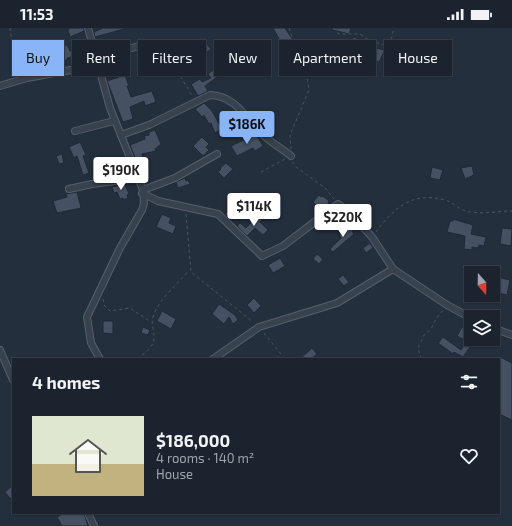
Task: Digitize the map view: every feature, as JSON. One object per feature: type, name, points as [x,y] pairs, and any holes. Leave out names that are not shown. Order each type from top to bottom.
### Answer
[{"type":"street","points":[[88,28],[91,40]]},
{"type":"street","points":[[0,86],[72,67]]},
{"type":"street","points":[[100,358],[89,335],[87,320],[88,313],[120,248],[144,206],[143,192],[114,121],[101,76]]},
{"type":"street","points":[[121,135],[149,125],[210,94],[230,100],[267,139],[291,156]]},
{"type":"street","points":[[75,131],[114,121]]},
{"type":"street","points":[[143,192],[175,178],[217,154]]},
{"type":"street","points":[[69,189],[92,184],[138,178]]},
{"type":"street","points":[[143,192],[158,201],[213,212],[222,216],[262,256],[283,246],[338,204],[349,212],[372,237],[393,269],[447,305],[464,314]]},
{"type":"street","points":[[214,358],[259,327],[337,303],[393,269]]},
{"type":"street","points":[[500,331],[512,335]]},
{"type":"street","points":[[0,350],[12,378]]},
{"type":"street","points":[[88,514],[94,526]]},
{"type":"path","points":[[10,28],[14,59],[20,81]]},
{"type":"path","points":[[289,28],[302,68],[307,76],[309,90],[290,135],[292,162],[296,167],[325,188],[338,204]]},
{"type":"path","points":[[333,28],[339,34],[360,34],[367,40],[384,45],[390,43],[394,28]]},
{"type":"path","points":[[182,76],[195,101]]},
{"type":"path","points":[[261,172],[291,156]]},
{"type":"path","points":[[372,237],[397,209],[411,199],[444,199],[457,208],[482,213],[512,211]]},
{"type":"path","points":[[185,207],[190,270],[194,275],[259,327],[284,358]]},
{"type":"path","points":[[142,355],[153,343],[155,335],[152,322],[153,315],[162,301],[190,270]]},
{"type":"path","points":[[102,297],[104,304],[110,311],[130,308],[152,322]]},
{"type":"path","points":[[421,358],[418,348],[424,335],[431,329],[436,318],[447,305]]},
{"type":"building","points":[[70,28],[84,28],[84,31],[70,37],[68,30]]},
{"type":"building","points":[[103,28],[124,29],[95,37],[94,32]]},
{"type":"building","points":[[273,28],[285,28],[293,40],[280,40]]},
{"type":"building","points":[[333,28],[351,28],[349,34],[333,30]]},
{"type":"building","points":[[353,37],[362,40],[352,40]]},
{"type":"building","points":[[206,43],[211,49],[206,53]]},
{"type":"building","points":[[67,45],[70,51],[72,51],[72,57],[67,58],[67,60],[64,61],[64,46]]},
{"type":"building","points":[[376,48],[384,50],[379,62],[376,61]]},
{"type":"building","points":[[214,70],[214,76],[218,76],[205,86],[208,91],[198,96],[191,84],[200,79],[202,82],[211,78],[208,74]]},
{"type":"building","points":[[125,76],[131,97],[152,91],[156,102],[145,106],[144,101],[130,107],[133,119],[123,122],[107,81]]},
{"type":"building","points":[[204,103],[212,111],[222,129],[215,133],[211,123],[209,124],[204,115],[202,117],[195,109]]},
{"type":"building","points":[[155,130],[161,144],[155,149],[156,151],[142,154],[143,158],[136,160],[130,145],[145,139],[144,136],[149,135],[149,132]]},
{"type":"building","points":[[256,134],[263,146],[255,151],[253,148],[237,156],[231,146]]},
{"type":"building","points":[[202,137],[209,144],[206,147],[209,150],[203,156],[193,146]]},
{"type":"building","points":[[80,142],[86,155],[83,156],[89,173],[83,175],[77,156],[74,158],[69,147]]},
{"type":"building","points":[[62,154],[64,163],[59,164],[56,156]]},
{"type":"building","points":[[226,163],[233,169],[224,178],[218,172]]},
{"type":"building","points":[[472,166],[474,175],[465,179],[461,168]]},
{"type":"building","points":[[432,167],[443,170],[440,180],[430,178]]},
{"type":"building","points":[[185,178],[190,184],[178,188],[176,182]]},
{"type":"building","points":[[125,184],[129,194],[127,195],[128,198],[123,200],[123,198],[120,199],[117,192],[114,193],[112,187]]},
{"type":"building","points":[[77,192],[81,208],[57,213],[53,201],[67,197],[66,194]]},
{"type":"building","points":[[319,195],[322,197],[323,196],[329,201],[328,203],[330,205],[322,210],[313,202]]},
{"type":"building","points":[[234,204],[242,212],[235,219],[233,217],[230,220],[225,214]]},
{"type":"building","points":[[162,214],[171,218],[169,223],[176,226],[173,234],[156,227]]},
{"type":"building","points":[[257,216],[262,220],[260,222],[268,230],[263,235],[255,228],[247,236],[237,226],[240,223],[246,228]]},
{"type":"building","points":[[330,216],[336,223],[331,227],[326,220]]},
{"type":"building","points":[[453,219],[473,225],[471,234],[486,237],[484,246],[479,245],[478,248],[472,247],[472,250],[464,249],[465,236],[447,232],[450,221],[453,221]]},
{"type":"building","points":[[351,226],[354,230],[352,231],[354,234],[333,252],[330,249],[341,238],[339,235]]},
{"type":"building","points":[[502,228],[512,229],[511,246],[500,244]]},
{"type":"building","points":[[370,243],[373,248],[366,253],[363,248]]},
{"type":"building","points":[[317,254],[323,259],[319,264],[313,259]]},
{"type":"building","points":[[280,258],[285,266],[273,273],[268,265]]},
{"type":"building","points":[[343,275],[349,282],[344,286],[338,279]]},
{"type":"building","points":[[500,278],[510,280],[507,295],[500,293]]},
{"type":"building","points":[[254,298],[261,306],[254,313],[247,305]]},
{"type":"building","points":[[219,304],[235,315],[238,320],[233,324],[229,317],[224,324],[212,314]]},
{"type":"building","points":[[162,311],[176,319],[171,329],[157,321]]},
{"type":"building","points":[[103,321],[113,321],[113,334],[103,333]]},
{"type":"building","points":[[143,327],[150,330],[148,335],[141,333]]},
{"type":"building","points":[[462,327],[464,328],[464,340],[457,336]]},
{"type":"building","points":[[443,337],[461,350],[464,346],[470,347],[463,357],[454,352],[453,354],[438,343]]},
{"type":"building","points":[[312,348],[317,354],[312,358],[301,358]]},
{"type":"building","points":[[500,358],[512,363],[512,420],[500,414]]},
{"type":"building","points":[[12,486],[12,501],[5,492]]},
{"type":"building","points":[[62,514],[84,514],[88,526],[62,526],[57,517]]}]
